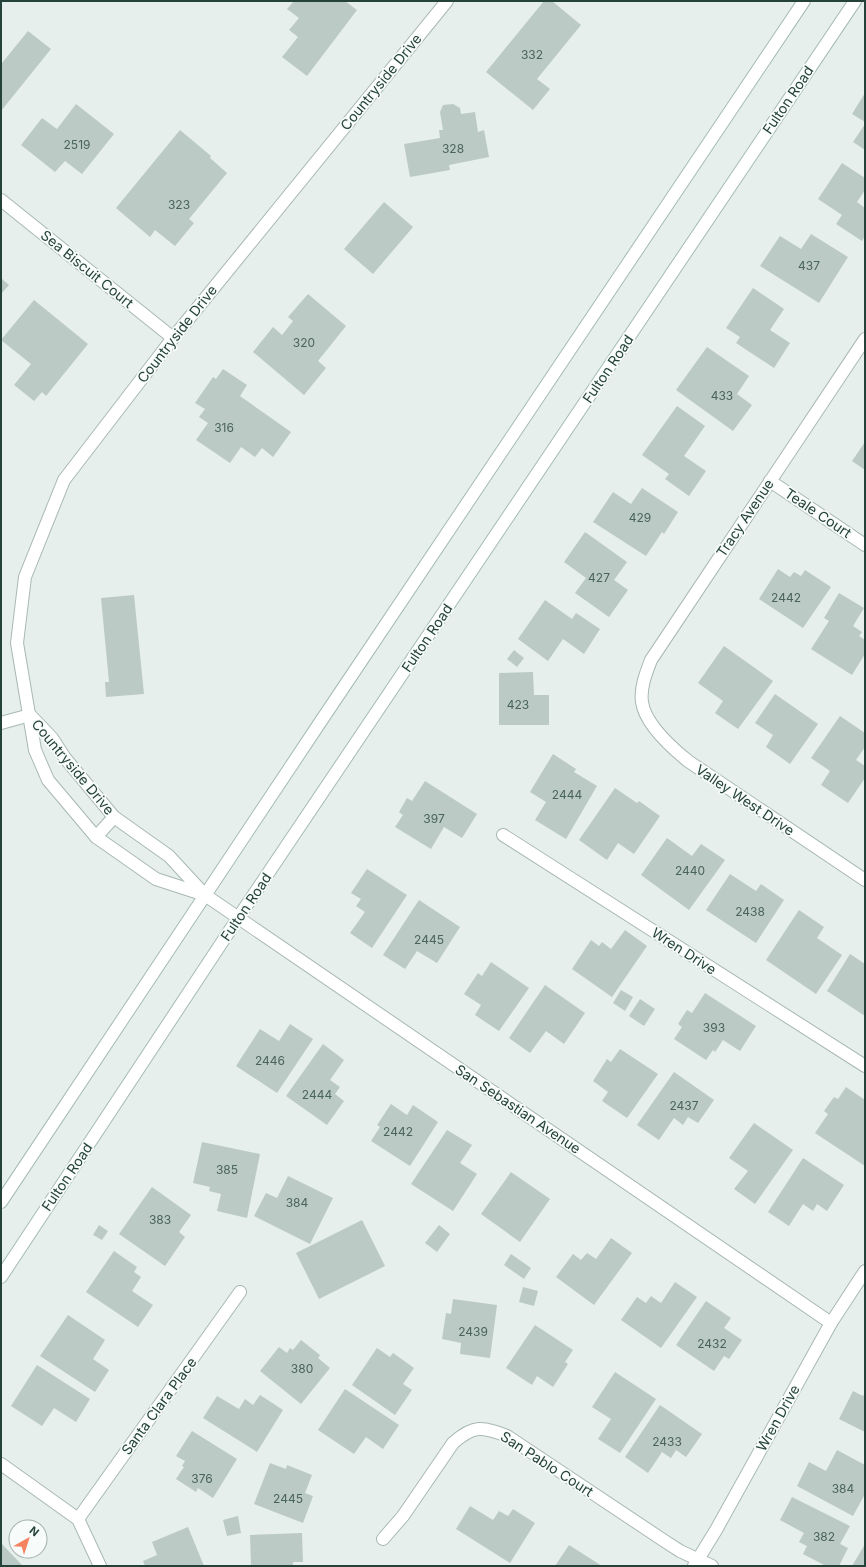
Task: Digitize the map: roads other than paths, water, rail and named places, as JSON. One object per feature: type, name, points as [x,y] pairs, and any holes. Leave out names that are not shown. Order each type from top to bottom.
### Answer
[{"type":"street","name":"Countryside Drive","points":[[205,895],[156,879],[96,837],[48,780],[36,750],[17,643],[25,577],[64,480],[173,338],[447,1]]},
{"type":"street","points":[[1,1202],[804,1]]},
{"type":"street","name":"Fulton Road","points":[[1,1277],[238,918],[855,1]]},
{"type":"street","name":"Sea Biscuit Court","points":[[1,200],[173,338]]},
{"type":"street","name":"Tracy Avenue","points":[[642,703],[642,690],[645,675],[651,660],[865,339]]},
{"type":"street","name":"Teale Court","points":[[770,481],[865,545]]},
{"type":"street","name":"Valley West Drive","points":[[642,703],[649,719],[660,734],[673,749],[688,761],[865,880]]},
{"type":"street","name":"Countryside Drive","points":[[30,715],[52,738],[65,758],[114,817],[169,856],[205,895]]},
{"type":"street","points":[[1,723],[30,715]]},
{"type":"street","points":[[96,837],[114,817]]},
{"type":"street","name":"Wren Drive","points":[[504,835],[865,1066]]},
{"type":"street","name":"San Sebastian Avenue","points":[[205,895],[831,1323]]},
{"type":"street","name":"Wren Drive","points":[[696,1563],[831,1323],[865,1271]]},
{"type":"street","name":"Santa Clara Place","points":[[78,1519],[240,1292]]},
{"type":"street","name":"San Pablo Court","points":[[383,1539],[403,1516],[454,1443],[463,1434],[473,1429],[484,1428],[507,1436],[696,1563],[712,1566]]},
{"type":"street","points":[[1,1464],[78,1519],[100,1566]]}]
